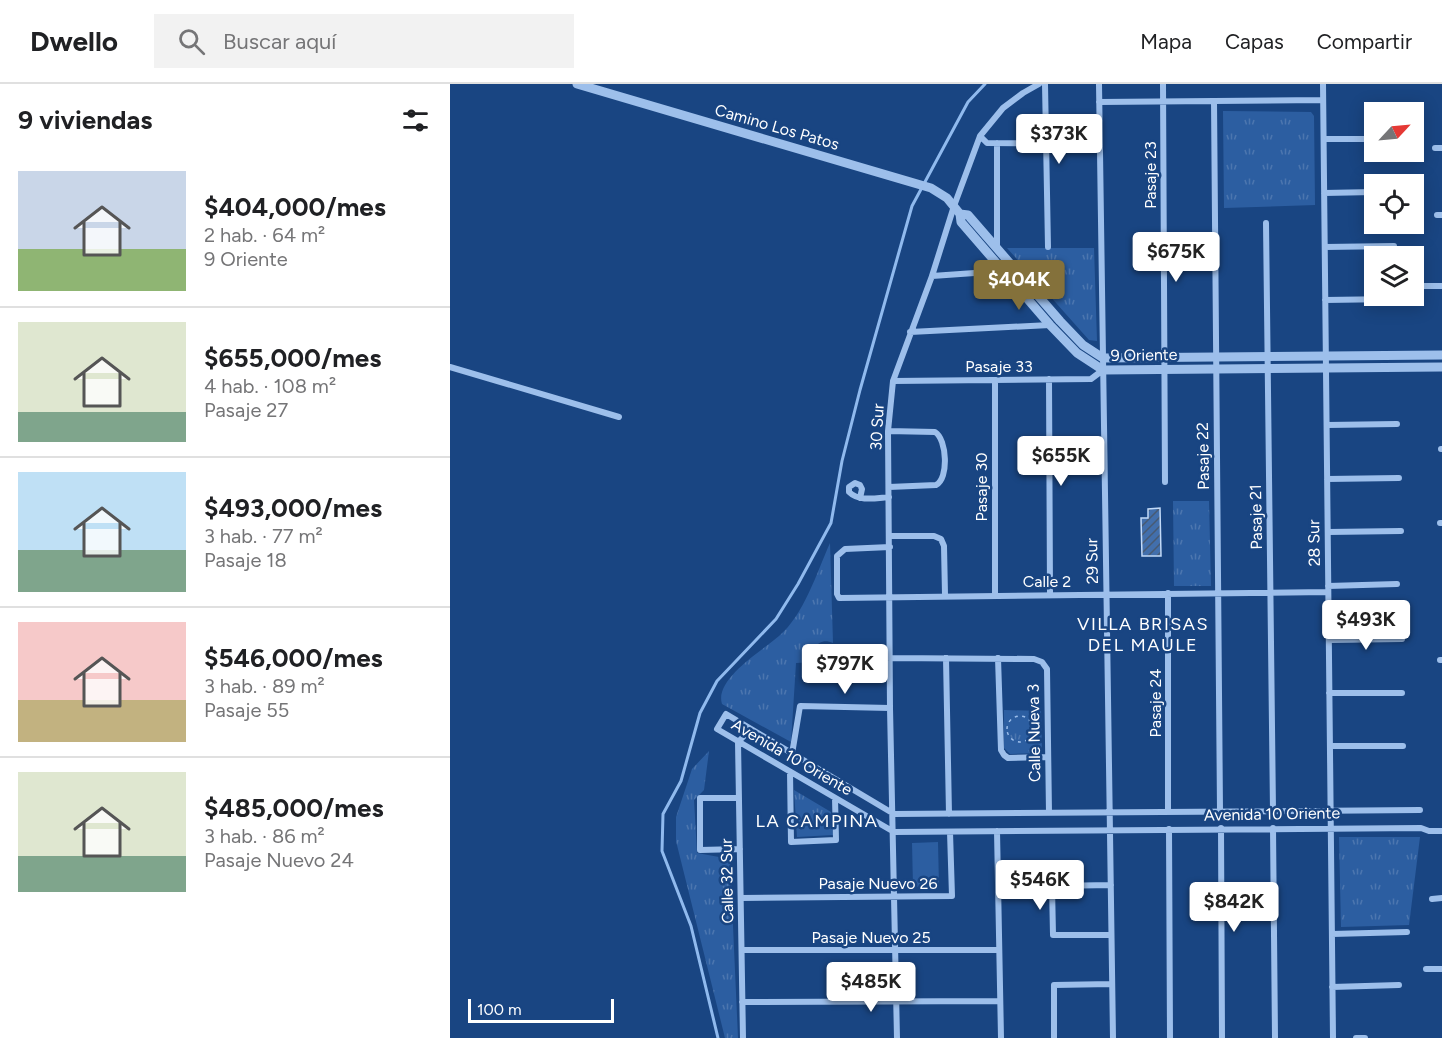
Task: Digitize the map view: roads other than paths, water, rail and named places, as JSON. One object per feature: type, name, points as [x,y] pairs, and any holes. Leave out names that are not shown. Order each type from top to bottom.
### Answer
[{"type":"street","name":"Camino Los Patos","points":[[577,84],[927,187],[939,191],[957,210]]},
{"type":"street","name":"30 Sur","points":[[897,1038],[890,708],[888,431],[893,381],[957,210],[980,136],[1004,108],[1038,84]]},
{"type":"street","points":[[1045,84],[1048,247]]},
{"type":"street","name":"29 Sur","points":[[1099,84],[1113,1038]]},
{"type":"street","name":"Pasaje 23","points":[[1163,84],[1166,482]]},
{"type":"street","name":"28 Sur","points":[[1323,84],[1333,1038]]},
{"type":"street","points":[[1099,102],[1323,100]]},
{"type":"street","name":"Pasaje 22","points":[[1214,101],[1220,811]]},
{"type":"street","points":[[980,136],[987,143],[1100,144]]},
{"type":"street","points":[[1324,139],[1364,139]]},
{"type":"street","points":[[997,143],[997,249]]},
{"type":"street","points":[[1324,193],[1364,192]]},
{"type":"street","name":"9 Oriente","points":[[957,210],[968,215],[1076,337],[1091,352],[1103,358],[1442,355]]},
{"type":"street","name":"9 Oriente","points":[[957,210],[961,222],[1050,325],[1077,353],[1103,370],[1442,367]]},
{"type":"street","name":"Pasaje 21","points":[[1266,223],[1274,811]]},
{"type":"street","points":[[1325,247],[1364,246]]},
{"type":"street","points":[[932,276],[1003,271]]},
{"type":"street","points":[[1424,286],[1442,286]]},
{"type":"street","points":[[1325,300],[1364,299]]},
{"type":"street","points":[[910,332],[1050,325]]},
{"type":"street","points":[[450,367],[619,417]]},
{"type":"street","name":"Pasaje 33","points":[[893,381],[1091,379],[1103,370]]},
{"type":"street","points":[[1049,379],[1050,594]]},
{"type":"street","name":"Pasaje 30","points":[[995,380],[995,595]]},
{"type":"street","points":[[1327,425],[1396,424]]},
{"type":"street","points":[[888,431],[935,432],[940,434],[944,442],[944,476],[941,483],[889,487]]},
{"type":"street","points":[[1327,479],[1399,478]]},
{"type":"street","points":[[860,498],[889,497]]},
{"type":"street","points":[[1328,532],[1401,531]]},
{"type":"street","points":[[890,536],[934,536],[941,539],[944,546],[945,595]]},
{"type":"street","name":"Calle 2","points":[[890,547],[845,549],[840,552],[837,556],[837,594],[839,598],[1271,592],[1397,585]]},
{"type":"street","name":"Pasaje 24","points":[[1168,593],[1168,812]]},
{"type":"street","points":[[1329,639],[1402,639]]},
{"type":"street","name":"Calle Nueva 3","points":[[824,648],[830,654],[890,658],[998,658],[1034,659],[1042,662],[1047,669],[1048,813]]},
{"type":"street","points":[[946,658],[949,813]]},
{"type":"street","points":[[998,658],[1001,750],[1008,758],[1048,757]]},
{"type":"street","points":[[1329,693],[1402,693]]},
{"type":"street","points":[[792,754],[800,705],[890,708]]},
{"type":"street","name":"Avenida 10 Oriente","points":[[1420,810],[894,814],[726,714],[717,729],[894,832],[1330,827],[1421,828],[1429,831],[1442,831]]},
{"type":"street","points":[[738,742],[751,729]]},
{"type":"street","name":"Calle 32 Sur","points":[[738,742],[743,1038]]},
{"type":"street","points":[[1330,747],[1403,746]]},
{"type":"street","points":[[790,772],[791,842],[836,840],[835,798]]},
{"type":"street","points":[[739,798],[699,798],[700,850],[740,849]]},
{"type":"street","points":[[1221,828],[1222,1038]]},
{"type":"street","points":[[1273,828],[1275,1038]]},
{"type":"street","points":[[1168,829],[1170,1038]]},
{"type":"street","points":[[997,831],[1001,1038]]},
{"type":"street","name":"Pasaje Nuevo 26","points":[[741,898],[952,896],[950,832]]},
{"type":"street","points":[[1111,885],[1052,886],[1053,935],[1111,935]]},
{"type":"street","points":[[1432,898],[1442,898]]},
{"type":"street","points":[[1332,934],[1407,932]]},
{"type":"street","name":"Pasaje Nuevo 25","points":[[742,950],[999,950]]},
{"type":"street","points":[[1426,969],[1442,969]]},
{"type":"street","points":[[1054,1038],[1053,985],[1112,984]]},
{"type":"street","points":[[1332,987],[1400,985]]},
{"type":"street","points":[[742,1002],[1000,1001]]},
{"type":"street","points":[[1356,1038],[1365,1038]]},
{"type":"waterway","points":[[718,1038],[691,926],[662,851],[663,814],[681,781],[700,713],[717,681],[776,619],[831,523],[842,461],[860,390],[912,206],[968,102],[985,84]]},
{"type":"district","name":"VILLA BRISAS DEL MAULE","points":[[1143,634]]},
{"type":"district","name":"LA CAMPINA","points":[[817,821]]}]
